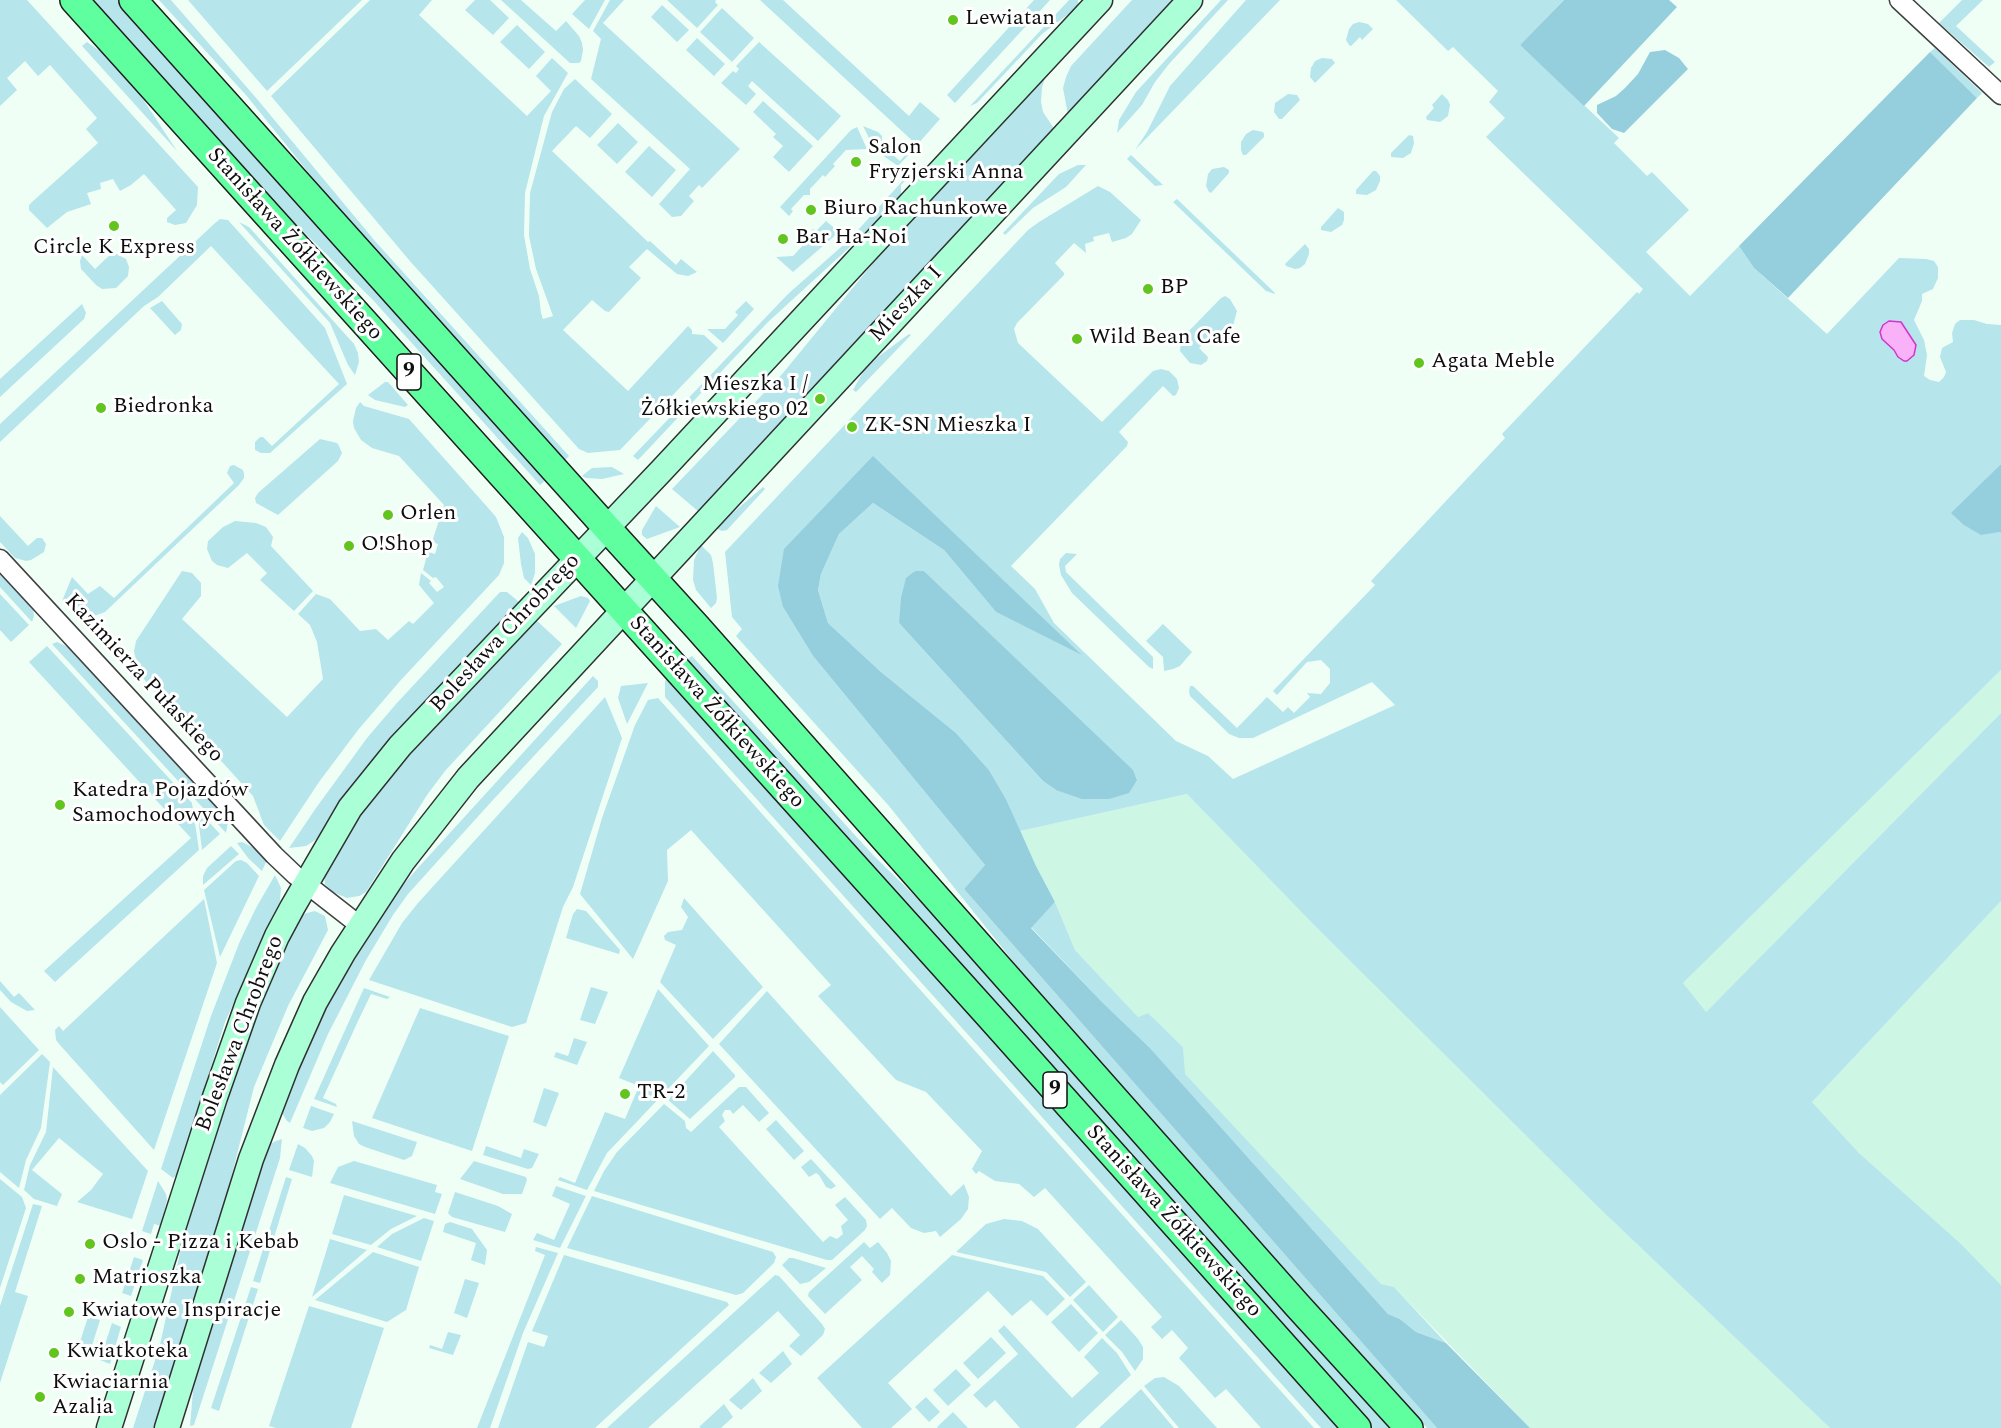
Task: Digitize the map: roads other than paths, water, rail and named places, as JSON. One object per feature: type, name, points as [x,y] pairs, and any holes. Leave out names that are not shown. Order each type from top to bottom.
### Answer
[{"type":"main road","name":"Stanisława Żółkiewskiego","points":[[74,0],[1357,1428]]},
{"type":"main road","name":"Stanisława Żółkiewskiego","points":[[134,0],[1409,1428]]},
{"type":"street","points":[[606,527],[976,135],[1100,0]]},
{"type":"street","name":"Mieszka I","points":[[624,610],[1190,0]]},
{"type":"street","points":[[1899,0],[2001,95]]},
{"type":"street","name":"Bolesława Chrobrego","points":[[109,1428],[231,1048],[277,936],[305,883],[350,808],[369,782],[400,746],[606,527]]},
{"type":"street","name":"Kazimierza Pułaskiego","points":[[0,559],[245,825],[305,883],[359,925]]},
{"type":"street","points":[[167,1428],[251,1159],[275,1093],[315,1002],[359,925],[403,861],[468,778],[624,610]]},
{"type":"place","name":"Lewiatan","points":[[953,20]]},
{"type":"place","name":"Salon Fryzjerski Anna","points":[[856,162]]},
{"type":"place","name":"Biuro Rachunkowe","points":[[811,210]]},
{"type":"place","name":"Circle K Express","points":[[114,226]]},
{"type":"place","name":"Bar Ha-Noi","points":[[783,239]]},
{"type":"place","name":"BP","points":[[1148,289]]},
{"type":"place","name":"Wild Bean Cafe","points":[[1077,339]]},
{"type":"place","name":"Agata Meble","points":[[1419,363]]},
{"type":"place","name":"Mieszka I / Żółkiewskiego 02","points":[[820,399]]},
{"type":"place","name":"Biedronka","points":[[101,408]]},
{"type":"place","name":"ZK-SN Mieszka I","points":[[852,427]]},
{"type":"place","name":"Orlen","points":[[388,515]]},
{"type":"place","name":"O!Shop","points":[[349,546]]},
{"type":"place","name":"Katedra Pojazdów Samochodowych","points":[[60,805]]},
{"type":"place","name":"TR-2","points":[[625,1094]]},
{"type":"place","name":"Oslo - Pizza i Kebab","points":[[90,1244]]},
{"type":"place","name":"Matrioszka","points":[[80,1279]]},
{"type":"place","name":"Kwiatowe Inspiracje","points":[[69,1312]]},
{"type":"place","name":"Kwiatkoteka","points":[[54,1353]]},
{"type":"place","name":"Kwiaciarnia Azalia","points":[[40,1397]]}]
